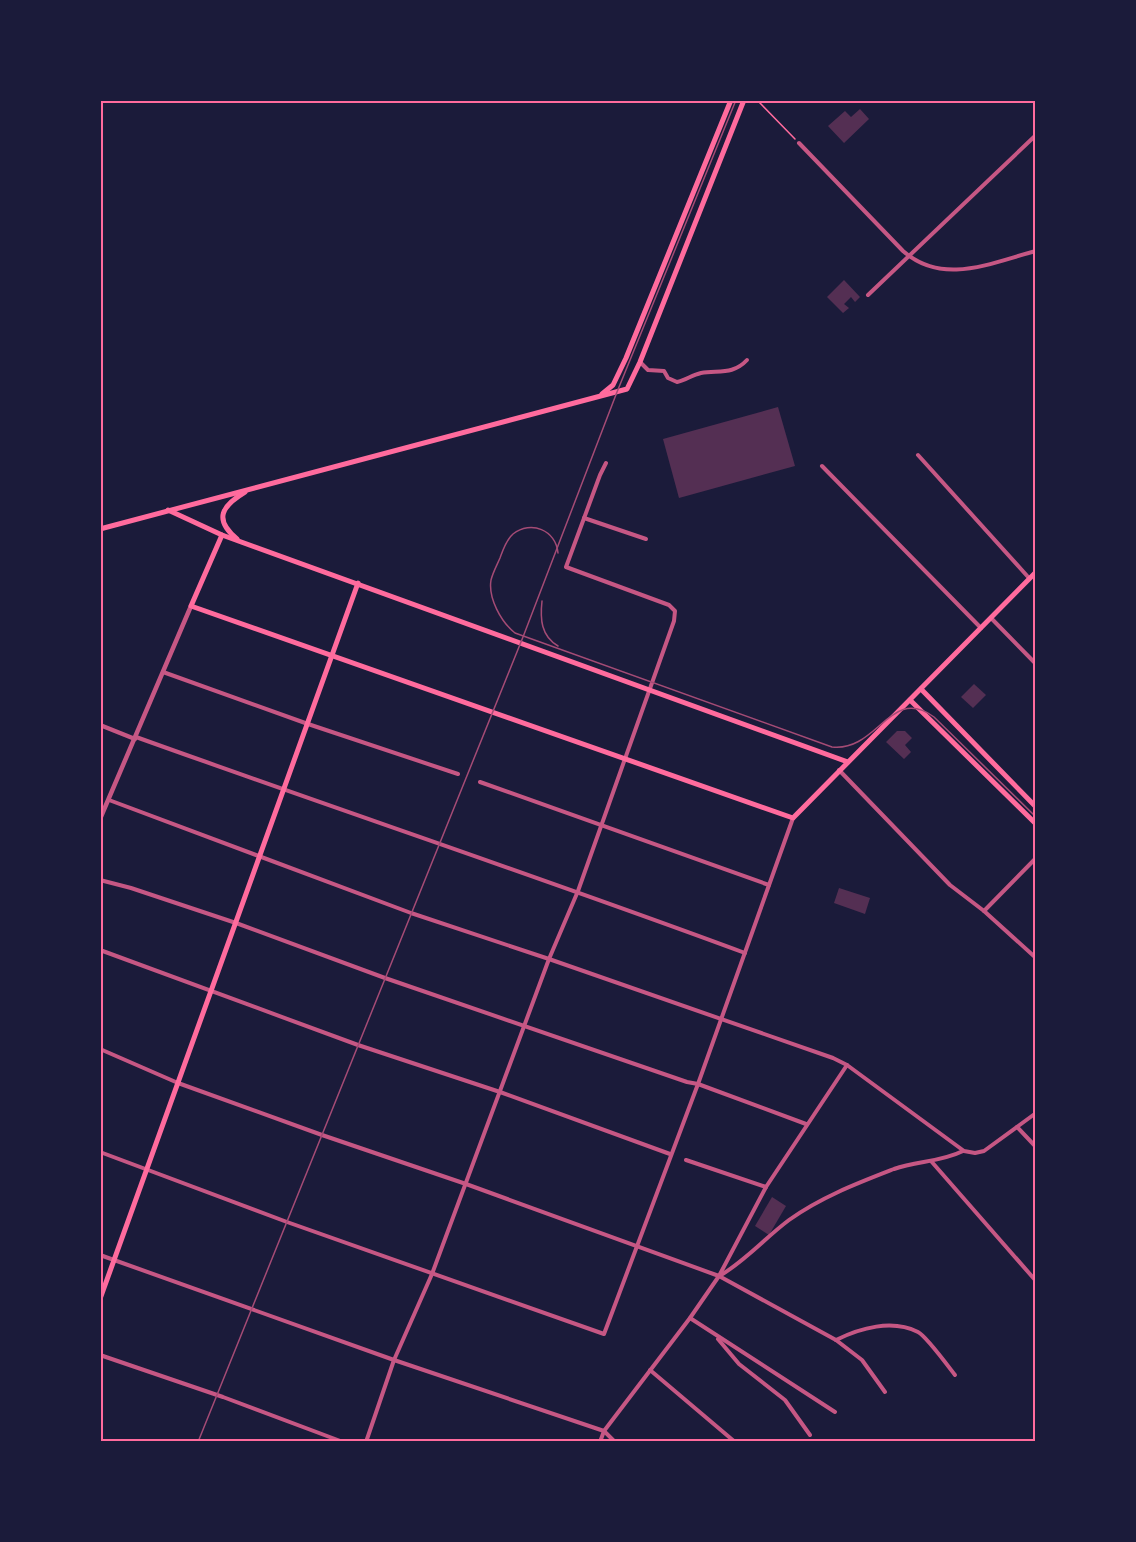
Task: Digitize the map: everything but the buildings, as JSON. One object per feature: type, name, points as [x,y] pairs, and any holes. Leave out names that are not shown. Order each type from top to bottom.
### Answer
[{"type":"main road","points":[[598,397],[613,385],[618,377],[731,100]]},
{"type":"main road","points":[[100,529],[627,389],[640,362],[744,100]]},
{"type":"main road","points":[[657,283],[669,288]]},
{"type":"main road","points":[[241,542],[228,530],[223,514],[228,503],[253,488]]},
{"type":"main road","points":[[168,510],[222,535],[848,762]]},
{"type":"main road","points":[[222,535],[191,606],[793,818],[1035,572]]},
{"type":"main road","points":[[100,1299],[358,583]]},
{"type":"main road","points":[[921,689],[1035,807]]},
{"type":"main road","points":[[910,700],[1035,824]]},
{"type":"street","points":[[868,295],[1035,135]]},
{"type":"street","points":[[799,142],[909,256],[923,264],[938,270],[961,270],[1035,251]]},
{"type":"street","points":[[640,362],[648,370],[664,371],[668,378],[677,382],[702,373],[734,370],[747,360]]},
{"type":"street","points":[[918,455],[1029,578]]},
{"type":"street","points":[[366,1442],[394,1360],[432,1274],[549,959],[578,891],[674,621],[675,611],[669,605],[566,567],[606,463]]},
{"type":"street","points":[[822,465],[981,628]]},
{"type":"street","points":[[584,518],[646,539]]},
{"type":"street","points":[[100,819],[191,606]]},
{"type":"street","points":[[991,618],[1035,664]]},
{"type":"street","points":[[164,672],[308,724],[458,774]]},
{"type":"street","points":[[100,726],[439,845],[578,891],[745,953]]},
{"type":"street","points":[[839,770],[950,885],[984,910],[1035,958]]},
{"type":"street","points":[[480,782],[769,885]]},
{"type":"street","points":[[109,800],[411,913],[833,1058],[847,1065],[964,1151],[975,1153],[984,1151],[1035,1113]]},
{"type":"street","points":[[100,1152],[432,1274],[604,1334],[698,1084],[793,818]]},
{"type":"street","points":[[984,910],[1035,858]]},
{"type":"street","points":[[100,880],[236,923],[525,1027],[687,1083],[698,1084],[806,1124]]},
{"type":"street","points":[[100,950],[358,1045],[500,1092],[670,1154]]},
{"type":"street","points":[[100,1050],[178,1083],[719,1276],[836,1340],[862,1360],[885,1392]]},
{"type":"street","points":[[600,1442],[604,1431],[719,1276],[766,1187],[847,1065]]},
{"type":"street","points":[[1017,1127],[1035,1147]]},
{"type":"street","points":[[719,1276],[737,1265],[789,1220],[809,1207],[894,1168],[906,1164],[948,1159],[964,1151]]},
{"type":"street","points":[[686,1160],[766,1187]]},
{"type":"street","points":[[931,1161],[1035,1281]]},
{"type":"street","points":[[100,1255],[394,1360],[604,1431],[615,1442]]},
{"type":"street","points":[[690,1318],[835,1412]]},
{"type":"street","points":[[836,1340],[854,1331],[872,1326],[898,1327],[919,1332],[955,1375]]},
{"type":"street","points":[[714,1334],[739,1364],[785,1400],[810,1435]]},
{"type":"street","points":[[100,1355],[223,1396],[343,1442]]},
{"type":"street","points":[[650,1370],[735,1442]]},
{"type":"street","points":[[901,1441],[931,1442]]},
{"type":"path","points":[[758,102],[799,142]]},
{"type":"tram line","points":[[198,1442],[523,637],[617,392],[736,100]]},
{"type":"tram line","points":[[558,553],[553,538],[548,533],[535,528],[520,530],[513,534],[507,542],[493,574],[491,587],[497,609],[505,623],[515,633],[832,747],[848,746],[861,740],[895,714],[906,709],[919,709],[934,717],[1036,817]]},
{"type":"tram line","points":[[542,601],[541,614],[545,632],[558,646]]}]
